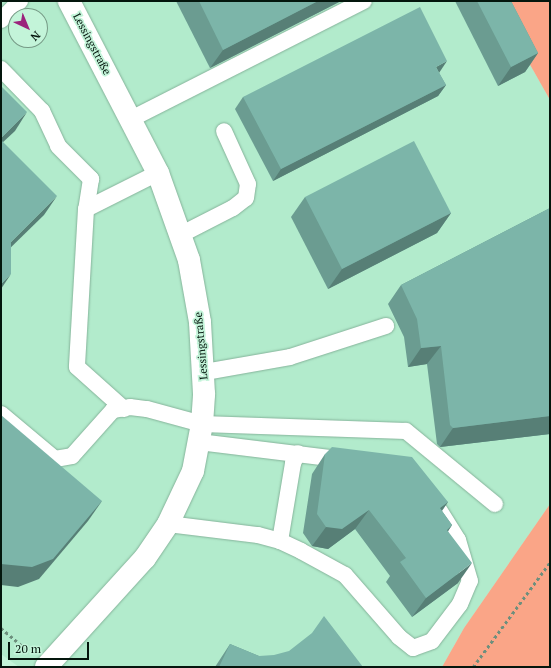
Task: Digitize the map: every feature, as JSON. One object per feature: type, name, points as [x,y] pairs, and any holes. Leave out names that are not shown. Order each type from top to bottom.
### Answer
[{"type":"street","name":"Lessingstraße","points":[[46,667],[145,558],[168,524],[193,471],[201,433],[205,372],[200,322],[189,260],[158,173],[69,1]]},
{"type":"lane","points":[[1,20],[20,1]]},
{"type":"lane","points":[[131,119],[364,1]]},
{"type":"lane","points":[[1,69],[42,110],[58,146],[90,179],[86,209],[77,367],[124,409]]},
{"type":"lane","points":[[180,235],[233,208],[246,198],[248,184],[224,130]]},
{"type":"lane","points":[[86,209],[158,173]]},
{"type":"lane","points":[[205,372],[290,357],[386,326]]},
{"type":"lane","points":[[1,414],[55,459],[66,460],[72,456],[113,410],[147,409],[201,433],[298,453],[364,462]]},
{"type":"lane","points":[[201,433],[406,431],[496,504]]},
{"type":"lane","points":[[280,541],[293,464],[298,453]]},
{"type":"lane","points":[[168,524],[258,535],[280,541],[345,575],[406,645],[413,648],[420,648],[432,641],[443,627],[460,604],[470,581],[458,540],[428,496]]},
{"type":"path","points":[[473,667],[550,562]]},
{"type":"path","points":[[1,628],[29,652]]},
{"type":"shaded area","points":[[1,1],[494,1],[550,100],[550,504],[464,628],[442,667],[19,667],[1,654]]},
{"type":"shaded area","points":[[494,1],[550,1],[550,100]]},
{"type":"shaded area","points":[[550,504],[550,667],[442,667],[464,628]]},
{"type":"building","points":[[199,1],[318,1],[223,50]]},
{"type":"building","points":[[477,1],[511,1],[538,53],[511,67]]},
{"type":"building","points":[[420,7],[447,61],[436,67],[446,85],[281,169],[243,97]]},
{"type":"building","points":[[1,86],[27,112],[1,138]]},
{"type":"building","points":[[1,140],[57,196],[11,242],[11,274],[1,284]]},
{"type":"building","points":[[414,141],[451,213],[342,269],[305,197]]},
{"type":"building","points":[[550,208],[550,416],[453,428],[450,425],[441,346],[421,348],[417,319],[401,285]]},
{"type":"building","points":[[1,415],[102,501],[53,559],[32,567],[1,564]]},
{"type":"building","points":[[332,447],[412,457],[448,502],[440,508],[452,525],[447,530],[472,563],[426,598],[400,562],[406,558],[369,510],[342,529],[326,527],[317,514],[325,454]]},
{"type":"building","points":[[324,616],[363,667],[219,667],[230,644],[259,656],[274,655],[289,651],[312,633]]}]
